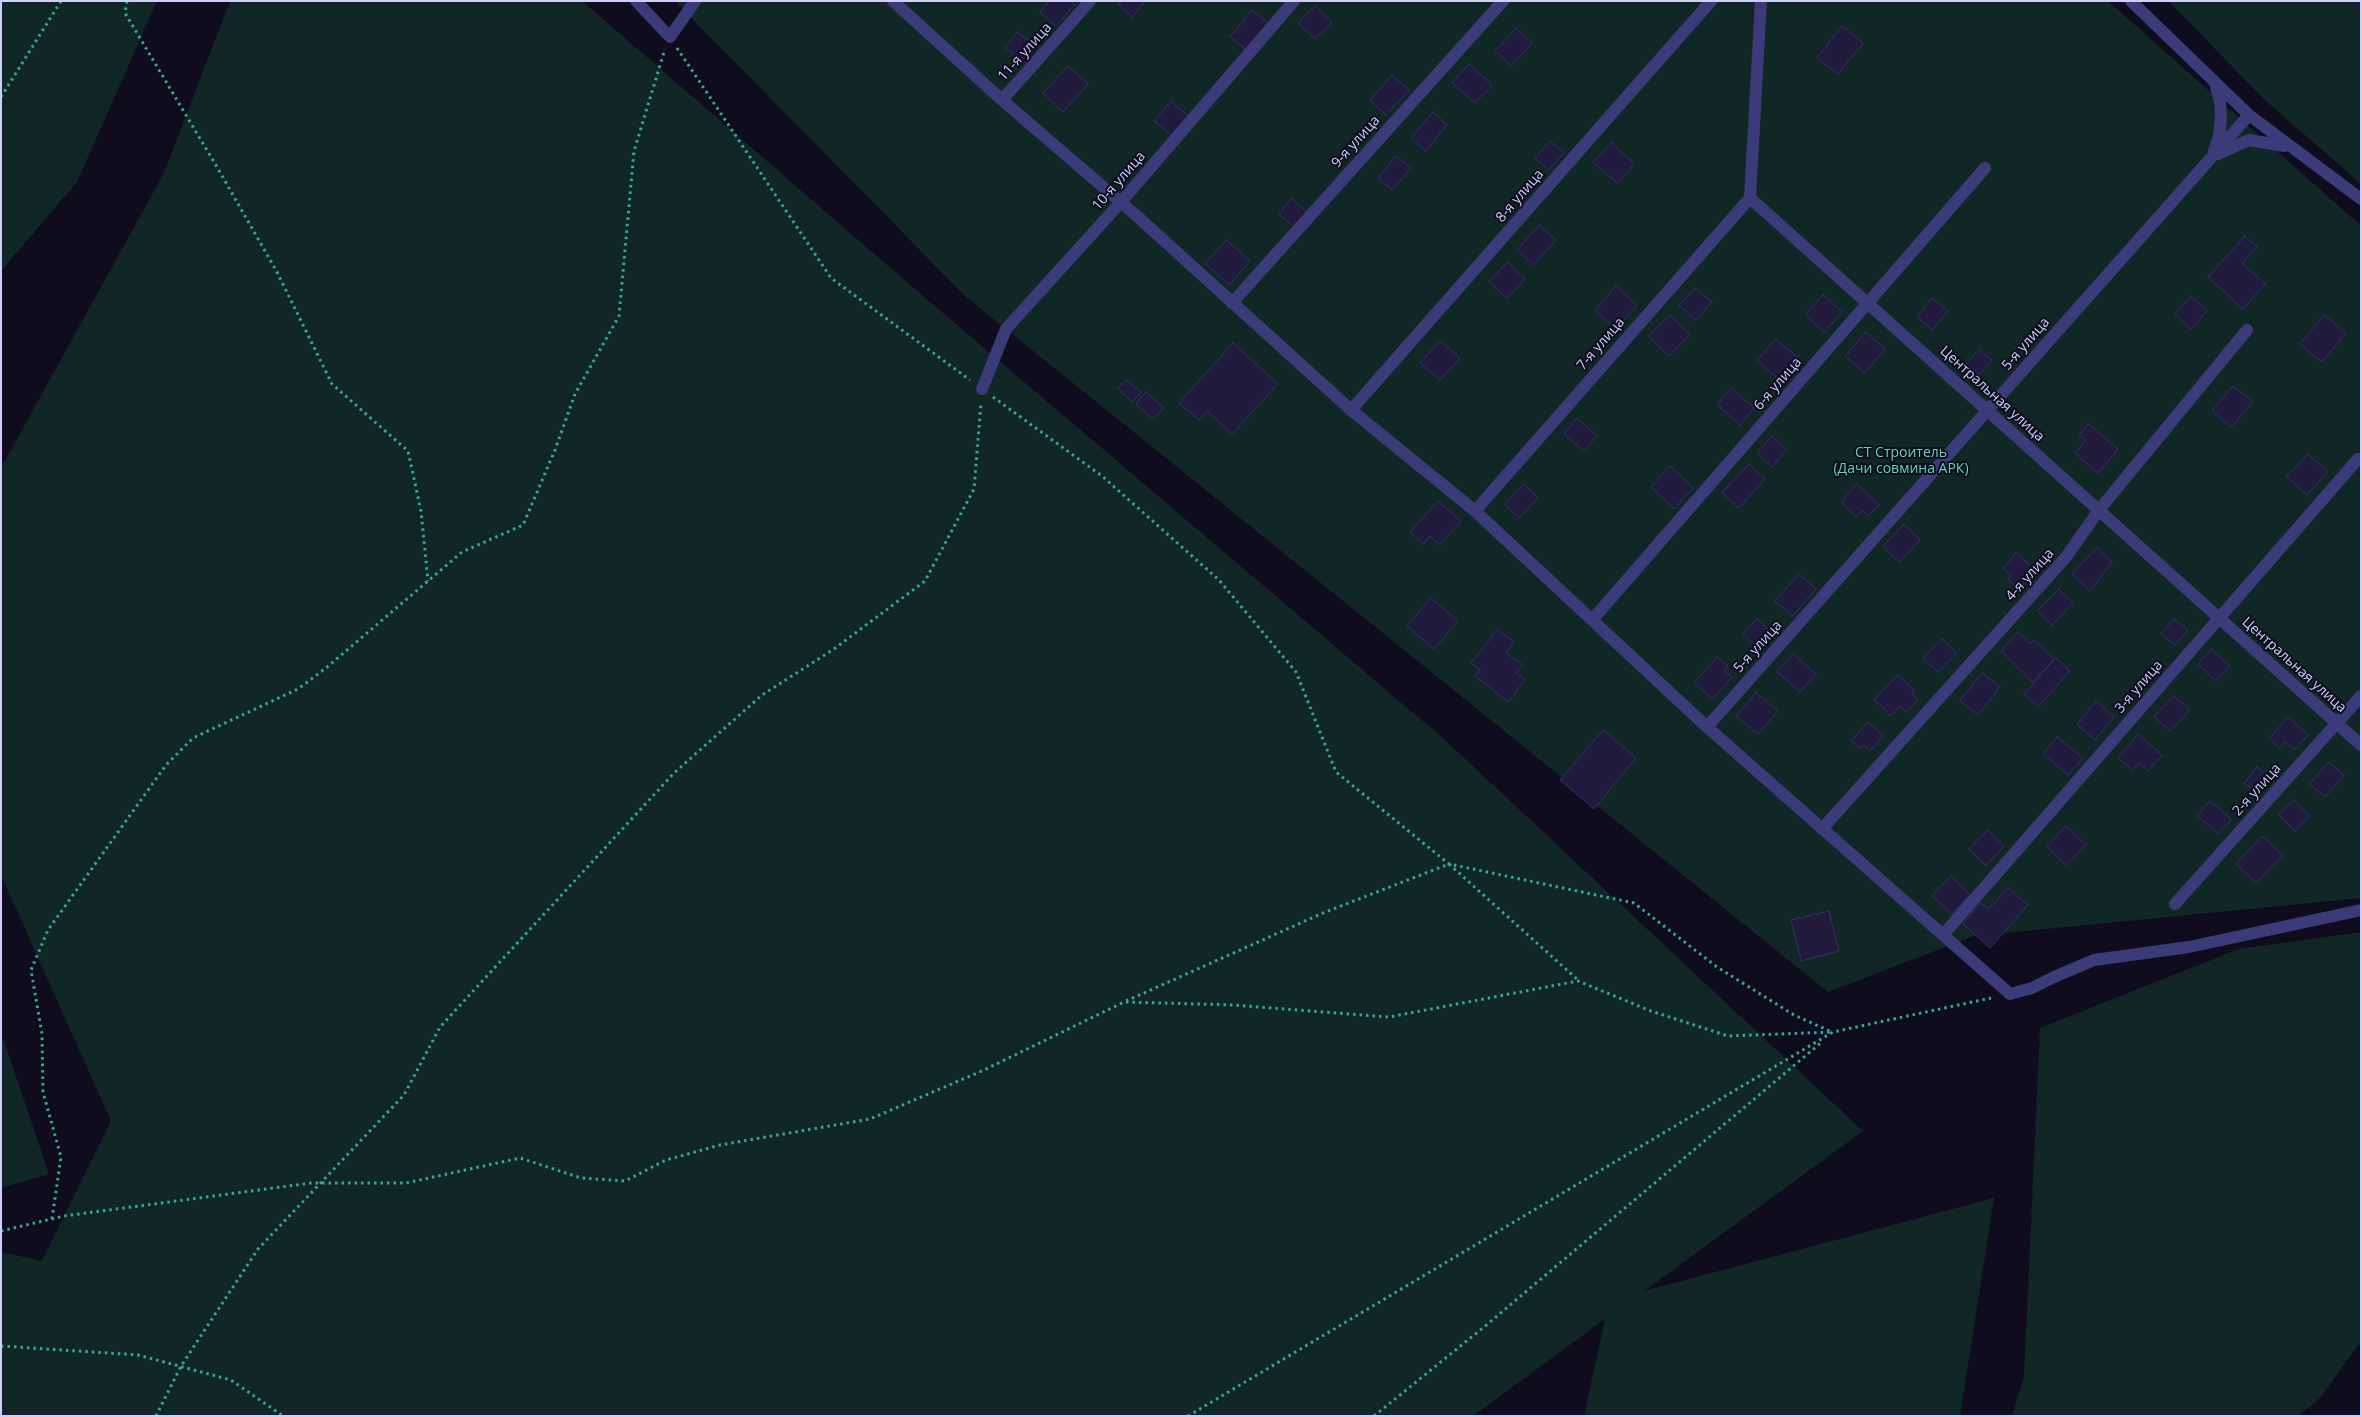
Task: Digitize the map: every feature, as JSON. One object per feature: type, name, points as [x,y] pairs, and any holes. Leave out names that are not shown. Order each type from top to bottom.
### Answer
[{"type":"street","points":[[636,1],[670,36],[695,1]]},
{"type":"street","points":[[893,1],[1002,100],[1121,202],[1351,410],[1475,511],[1707,727],[2010,994],[2032,988],[2054,976],[2094,960],[2189,947],[2361,910]]},
{"type":"street","name":"11-я улица","points":[[1002,100],[1090,1]]},
{"type":"street","name":"10-я улица","points":[[982,389],[1006,329],[1121,202],[1294,1]]},
{"type":"street","name":"9-я улица","points":[[1232,303],[1503,1]]},
{"type":"street","name":"8-я улица","points":[[1351,410],[1711,1]]},
{"type":"street","points":[[1750,198],[1761,1]]},
{"type":"street","points":[[2130,1],[2249,115],[2290,148],[2361,200]]},
{"type":"street","points":[[2211,158],[2219,136],[2221,118],[2220,101],[2214,82]]},
{"type":"street","name":"5-я улица","points":[[1707,727],[2249,115]]},
{"type":"street","points":[[2211,158],[2249,140],[2268,142],[2290,148]]},
{"type":"street","name":"6-я улица","points":[[1593,619],[1985,168]]},
{"type":"street","name":"Центральная улица","points":[[1750,198],[2361,744]]},
{"type":"street","name":"7-я улица","points":[[1475,511],[1750,198]]},
{"type":"street","name":"4-я улица","points":[[1822,828],[2066,557],[2099,510],[2247,330]]},
{"type":"street","name":"3-я улица","points":[[1943,935],[2358,459]]},
{"type":"street","name":"2-я улица","points":[[2175,904],[2361,696]]},
{"type":"path","points":[[1,97],[61,1]]},
{"type":"path","points":[[127,1],[125,13],[218,167],[277,272],[332,384],[408,451],[421,512],[428,581]]},
{"type":"path","points":[[52,1219],[61,1157],[43,1092],[42,1034],[31,970],[48,930],[166,766],[193,738],[298,689],[326,668],[462,552],[523,525],[555,450],[575,394],[619,316],[634,151],[670,36]]},
{"type":"path","points":[[670,36],[831,278],[1102,476],[1219,580],[1296,672],[1336,772],[1449,864],[1578,980],[1651,1011],[1728,1036],[1833,1032],[2010,994]]},
{"type":"path","points":[[156,1416],[181,1366],[258,1249],[404,1096],[440,1027],[674,773],[762,695],[834,649],[925,581],[974,489],[982,389]]},
{"type":"path","points":[[1,1232],[52,1219],[323,1183],[406,1183],[520,1158],[581,1178],[625,1181],[666,1160],[720,1145],[870,1119],[984,1070],[1124,1002],[1323,913],[1449,864],[1634,903],[1717,967],[1794,1015],[1833,1032]]},
{"type":"path","points":[[1124,1002],[1234,1005],[1389,1017],[1578,980]]},
{"type":"path","points":[[1188,1416],[1833,1032]]},
{"type":"path","points":[[1374,1416],[1484,1327],[1833,1032]]},
{"type":"path","points":[[1,1346],[138,1355],[231,1380],[283,1416]]},
{"type":"green space","points":[[1,1],[157,1],[77,182],[1,271]]},
{"type":"green space","points":[[230,1],[582,1],[909,284],[1445,740],[1863,1131],[1644,1291],[1994,1198],[1960,1416],[1584,1416],[1605,1319],[1473,1416],[1,1416],[1,1252],[42,1261],[111,1121],[1,875],[1,468],[164,173]]},
{"type":"green space","name":"СТ Строитель (Дачи совмина АРК)","points":[[675,1],[2108,1],[2361,226],[2361,898],[1974,936],[1828,992],[965,296]]},
{"type":"green space","points":[[2168,1],[2361,1],[2361,184],[2266,101]]},
{"type":"green space","points":[[2361,932],[2361,1341],[2320,1398],[2298,1416],[2012,1416],[2024,1377],[2040,1028],[2239,949]]},
{"type":"green space","points":[[1,1040],[4,1041],[49,1174],[1,1188]]},
{"type":"building","points":[[1049,1],[1071,1],[1075,4],[1056,26],[1040,12]]},
{"type":"building","points":[[1122,1],[1145,1],[1132,17],[1119,5]]},
{"type":"building","points":[[1315,6],[1332,22],[1315,39],[1298,23]]},
{"type":"building","points":[[1252,10],[1268,23],[1246,50],[1230,37]]},
{"type":"building","points":[[1842,26],[1863,43],[1838,74],[1817,58]]},
{"type":"building","points":[[1516,28],[1532,43],[1511,66],[1495,51]]},
{"type":"building","points":[[1017,32],[1041,49],[1029,66],[1005,48]]},
{"type":"building","points":[[1469,64],[1492,85],[1475,103],[1452,83]]},
{"type":"building","points":[[1068,66],[1088,84],[1063,112],[1043,93]]},
{"type":"building","points":[[1392,75],[1409,90],[1386,115],[1370,100]]},
{"type":"building","points":[[1171,101],[1188,116],[1171,135],[1154,121]]},
{"type":"building","points":[[1433,112],[1447,125],[1426,151],[1411,138]]},
{"type":"building","points":[[1550,141],[1564,153],[1549,170],[1535,158]]},
{"type":"building","points":[[1611,143],[1635,164],[1617,183],[1593,162]]},
{"type":"building","points":[[1396,156],[1411,168],[1392,190],[1378,178]]},
{"type":"building","points":[[1291,199],[1310,214],[1297,229],[1279,214]]},
{"type":"building","points":[[1539,225],[1556,240],[1533,265],[1517,250]]},
{"type":"building","points":[[2245,236],[2257,247],[2242,263],[2265,284],[2243,309],[2208,277]]},
{"type":"building","points":[[1227,240],[1250,261],[1229,285],[1205,263]]},
{"type":"building","points":[[1507,262],[1525,279],[1507,298],[1489,282]]},
{"type":"building","points":[[1616,286],[1637,305],[1616,329],[1595,310]]},
{"type":"building","points":[[1695,288],[1712,302],[1696,320],[1679,305]]},
{"type":"building","points":[[1823,295],[1842,312],[1824,332],[1805,315]]},
{"type":"building","points":[[2191,296],[2207,311],[2191,329],[2175,314]]},
{"type":"building","points":[[1932,298],[1948,311],[1932,330],[1917,317]]},
{"type":"building","points":[[1670,315],[1690,335],[1669,356],[1649,336]]},
{"type":"building","points":[[2324,315],[2346,333],[2322,362],[2300,344]]},
{"type":"building","points":[[1866,332],[1885,349],[1865,373],[1845,356]]},
{"type":"building","points":[[1776,339],[1797,357],[1778,379],[1757,360]]},
{"type":"building","points":[[1440,341],[1460,358],[1440,380],[1420,363]]},
{"type":"building","points":[[1233,343],[1278,384],[1232,434],[1207,411],[1199,420],[1179,403]]},
{"type":"building","points":[[1979,349],[1992,360],[1979,375],[1966,364]]},
{"type":"building","points":[[1126,380],[1141,392],[1133,402],[1118,389]]},
{"type":"building","points":[[2233,386],[2253,402],[2231,427],[2212,411]]},
{"type":"building","points":[[1731,388],[1754,408],[1740,425],[1717,405]]},
{"type":"building","points":[[1146,392],[1164,408],[1153,419],[1136,404]]},
{"type":"building","points":[[1577,418],[1597,436],[1584,451],[1564,434]]},
{"type":"building","points":[[2088,424],[2118,449],[2098,473],[2075,453],[2086,440],[2079,435]]},
{"type":"building","points":[[1772,436],[1787,450],[1772,467],[1757,453]]},
{"type":"building","points":[[2308,454],[2328,472],[2307,495],[2287,477]]},
{"type":"building","points":[[1749,464],[1765,479],[1739,508],[1722,493]]},
{"type":"building","points":[[1670,466],[1693,488],[1674,509],[1651,487]]},
{"type":"building","points":[[1524,484],[1538,498],[1519,518],[1505,504]]},
{"type":"building","points":[[1857,484],[1879,505],[1868,516],[1863,511],[1856,517],[1841,502]]},
{"type":"building","points":[[1438,501],[1461,521],[1440,545],[1430,536],[1424,544],[1410,532]]},
{"type":"building","points":[[1904,524],[1920,540],[1899,562],[1883,546]]},
{"type":"building","points":[[2097,547],[2112,562],[2090,591],[2072,574]]},
{"type":"building","points":[[2016,553],[2035,570],[2018,589],[2008,579],[2011,575],[2003,568]]},
{"type":"building","points":[[1799,574],[1816,589],[1793,616],[1775,601]]},
{"type":"building","points":[[2059,589],[2073,603],[2052,625],[2037,611]]},
{"type":"building","points":[[1431,598],[1458,621],[1434,649],[1407,626]]},
{"type":"building","points":[[1757,619],[1772,633],[1758,648],[1743,634]]},
{"type":"building","points":[[2174,619],[2188,630],[2175,645],[2161,634]]},
{"type":"building","points":[[1498,629],[1514,642],[1506,653],[1523,665],[1516,673],[1525,680],[1508,702],[1475,676],[1480,670],[1471,663]]},
{"type":"building","points":[[2018,632],[2030,644],[2034,640],[2054,659],[2033,682],[2001,651]]},
{"type":"building","points":[[1942,639],[1956,653],[1938,672],[1923,658]]},
{"type":"building","points":[[2211,649],[2230,666],[2216,681],[2198,664]]},
{"type":"building","points":[[1793,654],[1816,674],[1800,692],[1777,672]]},
{"type":"building","points":[[1717,657],[1728,666],[1724,671],[1732,677],[1713,699],[1694,683]]},
{"type":"building","points":[[2056,658],[2070,671],[2038,707],[2024,694]]},
{"type":"building","points":[[1982,673],[2000,687],[1978,715],[1960,701]]},
{"type":"building","points":[[1898,675],[1914,691],[1912,693],[1918,700],[1906,712],[1900,706],[1891,716],[1874,699]]},
{"type":"building","points":[[1756,693],[1778,711],[1758,734],[1736,716]]},
{"type":"building","points":[[2174,696],[2190,710],[2170,731],[2154,717]]},
{"type":"building","points":[[2096,701],[2114,717],[2095,740],[2077,724]]},
{"type":"building","points":[[2288,717],[2308,735],[2294,750],[2285,742],[2280,748],[2269,739]]},
{"type":"building","points":[[1868,722],[1883,736],[1870,751],[1864,745],[1860,748],[1851,741]]},
{"type":"building","points":[[1603,730],[1636,758],[1594,809],[1560,780]]},
{"type":"building","points":[[2138,734],[2162,755],[2148,771],[2139,763],[2133,771],[2118,758]]},
{"type":"building","points":[[2057,737],[2083,758],[2068,775],[2043,754]]},
{"type":"building","points":[[2329,762],[2344,775],[2325,797],[2309,784]]},
{"type":"building","points":[[2257,767],[2269,778],[2256,793],[2244,783]]},
{"type":"building","points":[[2294,800],[2310,816],[2295,831],[2279,815]]},
{"type":"building","points":[[2210,801],[2231,819],[2219,834],[2197,816]]},
{"type":"building","points":[[2066,826],[2086,845],[2066,865],[2047,846]]},
{"type":"building","points":[[1987,830],[2004,846],[1986,866],[1969,849]]},
{"type":"building","points":[[2262,836],[2283,855],[2256,883],[2236,864]]},
{"type":"building","points":[[1951,876],[1970,895],[1952,914],[1932,896]]},
{"type":"building","points":[[2008,888],[2028,905],[1990,948],[1963,924],[1981,903],[1989,909]]},
{"type":"building","points":[[1829,911],[1839,951],[1801,961],[1791,920]]}]
